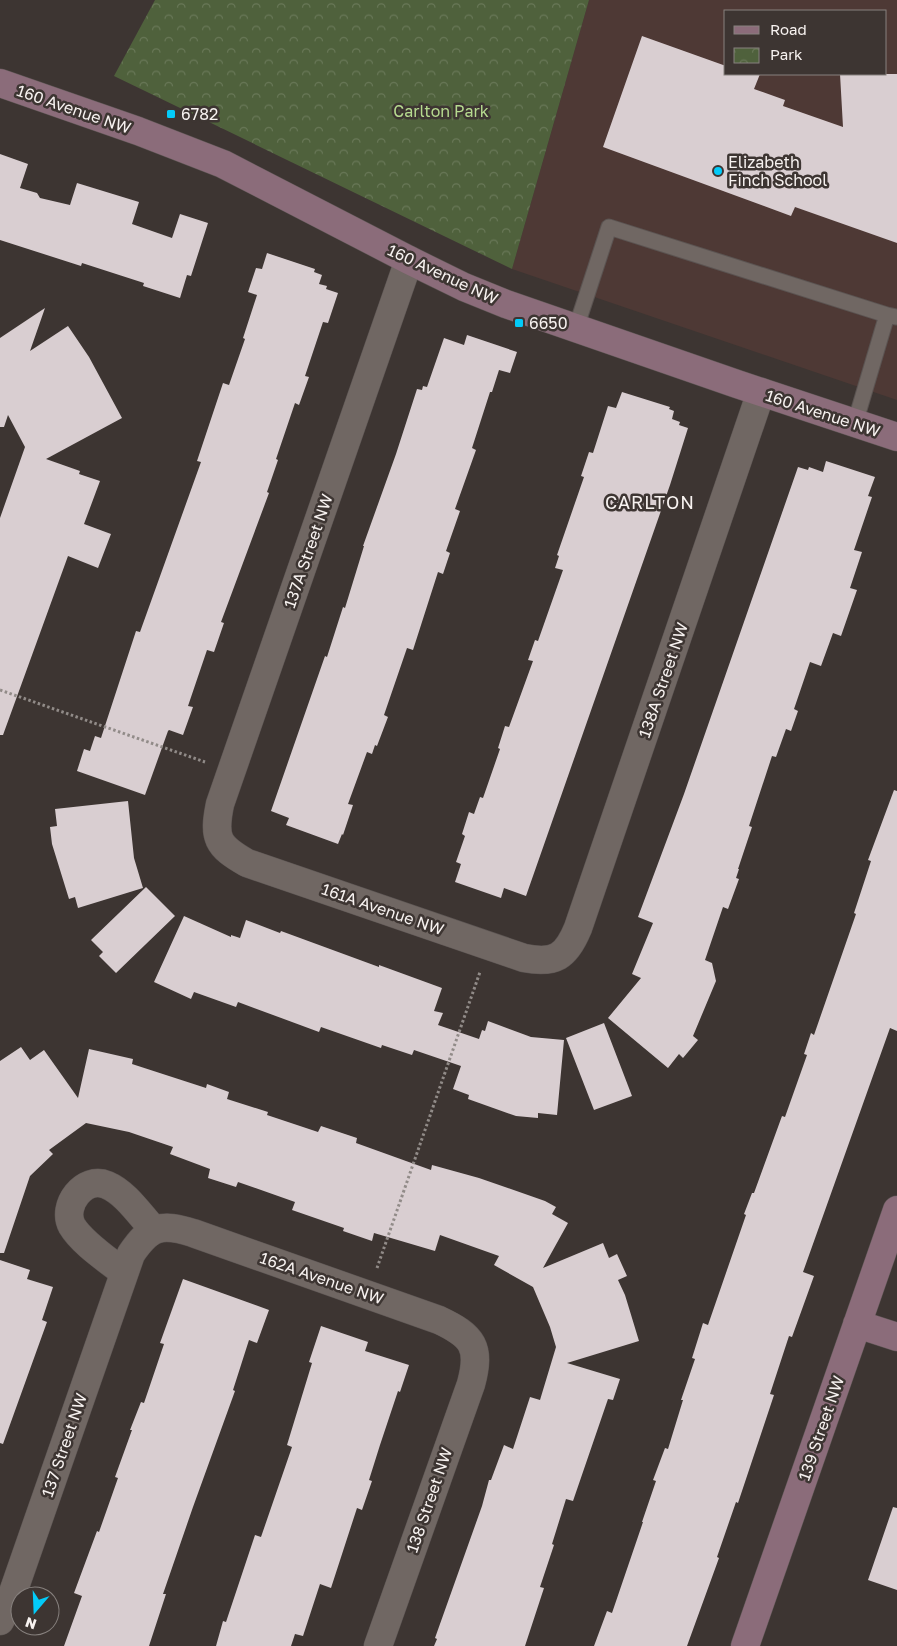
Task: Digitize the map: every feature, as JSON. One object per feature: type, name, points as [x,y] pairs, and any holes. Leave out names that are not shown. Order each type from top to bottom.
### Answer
[{"type":"street","name":"160 Avenue NW","points":[[0,83],[138,131],[223,164],[409,260],[464,287],[506,304],[897,437]]},
{"type":"street","name":"137A Street NW","points":[[220,843],[216,824],[220,804],[409,260]]},
{"type":"street","name":"138A Street NW","points":[[552,960],[563,952],[572,941],[578,928],[761,392]]},
{"type":"street","name":"161A Avenue NW","points":[[220,843],[231,854],[247,864],[524,958],[538,961],[552,960]]},
{"type":"street","points":[[123,1272],[80,1236],[72,1226],[70,1206],[73,1198],[87,1186],[104,1184],[116,1190],[154,1230]]},
{"type":"street","name":"139 Street NW","points":[[745,1646],[897,1210]]},
{"type":"street","name":"162A Avenue NW","points":[[154,1230],[179,1229],[439,1320],[465,1334],[472,1344],[475,1354]]},
{"type":"street","name":"137 Street NW","points":[[1,1619],[12,1594],[123,1272],[141,1238],[154,1230]]},
{"type":"street","points":[[857,1324],[897,1338]]},
{"type":"street","name":"138 Street NW","points":[[378,1646],[470,1384],[475,1368],[475,1354]]},
{"type":"lane","points":[[576,328],[609,227],[892,316],[855,423]]},
{"type":"path","points":[[0,690],[231,771]]},
{"type":"path","points":[[368,1295],[489,946]]},
{"type":"shaded area","name":"Elizabeth Finch School","points":[[589,0],[897,0],[897,400],[512,269]]},
{"type":"green space","name":"Carlton Park","points":[[155,0],[589,0],[512,269],[114,76]]},
{"type":"building","points":[[642,36],[724,65],[724,75],[760,75],[754,89],[785,100],[783,106],[843,127],[840,75],[897,74],[897,243],[795,207],[791,216],[603,147]]},
{"type":"building","points":[[0,154],[28,164],[20,188],[37,193],[40,198],[70,205],[77,183],[139,202],[132,224],[172,238],[180,214],[208,223],[191,276],[187,275],[180,298],[143,286],[144,283],[82,263],[81,266],[0,240]]},
{"type":"building","points":[[267,253],[315,269],[314,272],[322,275],[319,284],[327,286],[326,289],[338,293],[328,323],[323,322],[305,376],[309,377],[299,405],[295,403],[276,459],[278,460],[267,492],[269,493],[221,622],[224,623],[214,652],[207,650],[188,706],[193,707],[183,735],[168,731],[145,795],[77,771],[84,749],[90,751],[95,736],[101,738],[136,631],[140,632],[201,462],[197,461],[223,383],[229,385],[245,339],[243,338],[257,295],[248,292],[256,268],[262,269]]},
{"type":"building","points":[[45,308],[30,351],[68,326],[89,357],[122,418],[46,459],[80,471],[79,474],[100,481],[84,524],[111,534],[98,568],[68,556],[3,735],[0,735],[0,518],[25,447],[8,415],[4,427],[0,427],[0,338]]},
{"type":"building","points":[[467,335],[517,352],[510,373],[499,370],[492,392],[490,392],[472,448],[476,450],[455,509],[460,511],[446,551],[450,553],[443,574],[438,572],[413,650],[407,648],[384,715],[388,717],[377,746],[375,745],[372,754],[367,752],[348,804],[353,805],[338,844],[286,825],[289,818],[271,811],[325,656],[327,657],[343,607],[345,608],[363,546],[417,389],[422,390],[423,386],[427,387],[444,338],[464,345]]},
{"type":"building","points":[[622,392],[670,407],[669,409],[674,411],[672,419],[680,422],[679,425],[688,428],[670,485],[526,896],[504,888],[501,898],[455,882],[461,864],[456,862],[465,836],[462,834],[469,812],[474,814],[480,797],[483,798],[500,749],[498,748],[505,726],[509,727],[533,661],[528,660],[535,640],[538,641],[563,570],[555,568],[559,556],[557,555],[584,477],[581,476],[589,452],[593,453],[608,406],[616,408]]},
{"type":"building","points":[[826,461],[875,477],[868,496],[872,497],[854,550],[862,552],[850,588],[857,590],[841,636],[833,633],[821,666],[810,662],[794,709],[798,711],[791,731],[786,729],[776,757],[772,756],[749,826],[752,827],[736,878],[739,879],[728,909],[723,907],[705,960],[712,963],[716,981],[693,1036],[698,1040],[683,1058],[679,1054],[668,1068],[608,1018],[641,978],[632,974],[653,923],[638,917],[684,794],[798,467],[808,470],[809,467],[823,472]]},
{"type":"building","points":[[894,790],[897,791],[897,1031],[890,1028],[803,1272],[814,1276],[792,1337],[789,1336],[770,1394],[774,1395],[738,1503],[736,1502],[717,1557],[719,1558],[687,1646],[594,1646],[607,1611],[612,1613],[656,1481],[653,1480],[665,1448],[668,1449],[683,1400],[681,1400],[695,1359],[692,1358],[703,1323],[708,1325],[746,1215],[744,1214],[752,1193],[754,1193],[782,1116],[785,1117],[807,1055],[804,1054],[811,1033],[814,1035],[856,914],[854,913],[871,861],[868,860]]},
{"type":"building","points":[[128,801],[134,858],[143,888],[78,908],[75,897],[69,899],[52,844],[50,827],[57,826],[55,809]]},
{"type":"building","points":[[146,887],[175,916],[116,973],[99,956],[103,952],[91,940]]},
{"type":"building","points":[[184,916],[231,937],[231,935],[240,938],[246,920],[442,988],[434,1011],[443,1013],[438,1025],[479,1039],[482,1030],[485,1031],[488,1021],[531,1037],[564,1040],[557,1115],[538,1113],[538,1118],[516,1116],[468,1099],[469,1095],[453,1089],[461,1066],[414,1050],[412,1055],[382,1045],[381,1048],[321,1027],[319,1032],[238,1002],[236,1007],[194,992],[191,999],[154,982]]},
{"type":"building","points":[[604,1023],[632,1096],[594,1110],[566,1038]]},
{"type":"building","points":[[21,1047],[30,1060],[44,1050],[78,1098],[89,1049],[133,1059],[132,1064],[206,1088],[207,1084],[229,1092],[227,1099],[268,1112],[267,1115],[318,1132],[321,1126],[357,1138],[356,1143],[431,1170],[432,1165],[479,1178],[545,1201],[556,1207],[552,1214],[568,1223],[543,1268],[603,1243],[609,1258],[617,1254],[627,1276],[618,1280],[625,1295],[639,1341],[567,1363],[620,1379],[613,1400],[608,1399],[573,1501],[566,1499],[552,1544],[554,1545],[540,1587],[544,1588],[525,1646],[434,1646],[437,1639],[435,1638],[482,1506],[489,1480],[491,1480],[504,1445],[513,1449],[530,1397],[540,1400],[556,1347],[550,1327],[533,1287],[494,1265],[499,1256],[440,1235],[435,1251],[374,1233],[372,1241],[343,1231],[344,1228],[292,1210],[295,1202],[238,1182],[236,1187],[208,1178],[210,1169],[170,1154],[173,1147],[129,1132],[86,1123],[49,1150],[53,1154],[30,1176],[4,1253],[0,1253],[0,1061]]},
{"type":"building","points":[[0,1260],[30,1270],[27,1279],[53,1287],[42,1320],[47,1322],[3,1444],[0,1443]]},
{"type":"building","points":[[183,1279],[269,1310],[257,1343],[249,1340],[233,1390],[235,1391],[163,1594],[166,1594],[149,1646],[64,1646],[82,1596],[74,1593],[97,1531],[99,1532],[118,1478],[115,1477],[132,1430],[130,1430],[141,1402],[144,1403],[164,1344],[160,1343]]},
{"type":"building","points":[[321,1326],[368,1342],[365,1351],[409,1365],[380,1445],[369,1480],[372,1481],[362,1510],[357,1508],[331,1588],[320,1584],[303,1636],[295,1634],[291,1646],[216,1646],[223,1621],[226,1622],[255,1535],[261,1537],[292,1447],[287,1445],[312,1363],[309,1362]]},
{"type":"building","points":[[893,1507],[897,1508],[897,1590],[868,1580]]},
{"type":"place","name":"6782","points":[[171,114]]},
{"type":"place","name":"Elizabeth Finch School","points":[[718,171]]},
{"type":"place","name":"6650","points":[[519,323]]},
{"type":"district","name":"CARLTON","points":[[650,502]]}]
